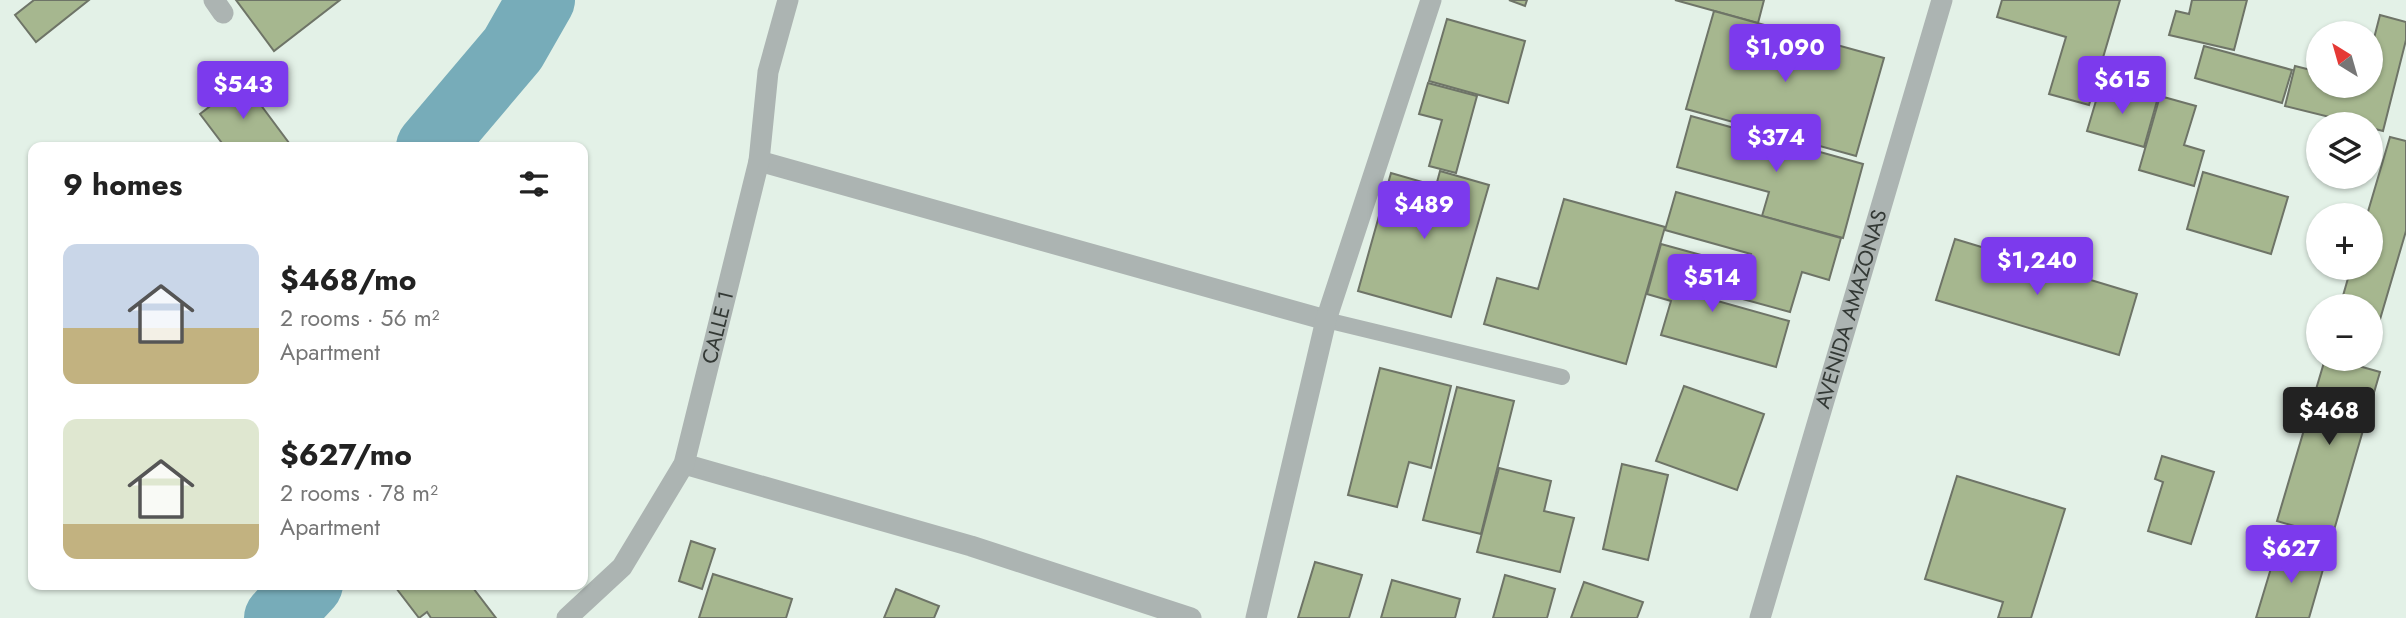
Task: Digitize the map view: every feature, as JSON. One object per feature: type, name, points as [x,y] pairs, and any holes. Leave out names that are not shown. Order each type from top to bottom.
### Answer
[{"type":"street","name":"CALLE 1","points":[[567,618],[622,567],[684,464],[759,161],[768,72],[788,0]]},
{"type":"street","points":[[1256,618],[1326,320],[1431,0]]},
{"type":"street","name":"AVENIDA AMAZONAS","points":[[1760,618],[1942,0]]},
{"type":"street","points":[[759,161],[1326,320]]},
{"type":"street","points":[[684,464],[971,545],[1191,618]]},
{"type":"lane","points":[[1326,320],[1562,377]]},
{"type":"building","points":[[34,0],[89,0],[36,42],[15,15]]},
{"type":"building","points":[[236,0],[340,0],[274,51]]},
{"type":"building","points":[[1509,0],[1527,0],[1525,6]]},
{"type":"building","points":[[1675,0],[1764,0],[1758,23]]},
{"type":"building","points":[[2002,0],[2120,0],[2089,105],[2049,94],[2066,37],[1997,17]]},
{"type":"building","points":[[2192,0],[2247,0],[2234,50],[2169,35],[2176,11],[2189,14]]},
{"type":"building","points":[[1714,11],[1884,58],[1856,156],[1686,109]]},
{"type":"building","points":[[2380,15],[2406,22],[2406,40],[2383,131],[2383,112],[2309,112],[2285,106],[2295,66],[2306,69],[2306,98],[2384,98],[2384,21],[2378,21]]},
{"type":"building","points":[[1447,19],[1525,41],[1508,103],[1429,81]]},
{"type":"building","points":[[2204,46],[2292,70],[2282,103],[2195,78]]},
{"type":"building","points":[[243,81],[288,142],[221,142],[200,114]]},
{"type":"building","points":[[1428,83],[1477,96],[1456,173],[1429,166],[1442,120],[1419,114]]},
{"type":"building","points":[[2101,84],[2157,101],[2144,147],[2087,131]]},
{"type":"building","points":[[2160,96],[2196,106],[2184,145],[2204,151],[2194,186],[2139,170]]},
{"type":"building","points":[[1691,116],[1863,164],[1843,238],[1762,216],[1769,192],[1677,167]]},
{"type":"building","points":[[2390,137],[2406,141],[2406,231],[2383,309],[2383,294],[2343,294],[2348,280],[2383,280],[2383,203],[2371,203],[2375,189],[2383,189],[2383,161]]},
{"type":"building","points":[[1440,171],[1489,185],[1451,317],[1358,291],[1391,173],[1436,186]]},
{"type":"building","points":[[2203,172],[2288,197],[2271,254],[2187,229]]},
{"type":"building","points":[[1676,192],[1841,238],[1829,280],[1802,272],[1790,312],[1739,298],[1751,254],[1665,230]]},
{"type":"building","points":[[1564,199],[1665,227],[1626,364],[1484,324],[1497,278],[1538,289]]},
{"type":"building","points":[[1955,239],[2137,294],[2119,355],[1936,300]]},
{"type":"building","points":[[1661,244],[1701,255],[1689,293],[1789,321],[1776,367],[1661,335],[1671,301],[1647,294]]},
{"type":"building","points":[[1380,368],[1451,386],[1431,468],[1409,462],[1397,507],[1348,495]]},
{"type":"building","points":[[2321,371],[2380,372],[2332,537],[2277,521]]},
{"type":"building","points":[[1684,386],[1764,414],[1737,490],[1656,461]]},
{"type":"building","points":[[1457,387],[1514,401],[1481,534],[1423,520]]},
{"type":"building","points":[[2162,456],[2214,472],[2191,544],[2148,531],[2163,482],[2155,479]]},
{"type":"building","points":[[1622,464],[1668,475],[1648,560],[1603,549]]},
{"type":"building","points":[[1499,468],[1551,481],[1544,511],[1574,518],[1560,572],[1477,552]]},
{"type":"building","points":[[1957,476],[2065,509],[2031,618],[1998,618],[2003,602],[1925,579]]},
{"type":"building","points":[[691,541],[715,549],[702,589],[679,581]]},
{"type":"building","points":[[2278,545],[2326,559],[2309,618],[2256,618]]},
{"type":"building","points":[[1315,562],[1362,575],[1349,618],[1298,618]]},
{"type":"building","points":[[713,574],[792,599],[786,618],[699,618]]},
{"type":"building","points":[[1505,575],[1555,589],[1547,618],[1493,618]]},
{"type":"building","points":[[1392,580],[1460,599],[1455,618],[1381,618]]},
{"type":"building","points":[[1584,582],[1643,602],[1637,618],[1571,618]]},
{"type":"building","points":[[896,589],[939,606],[934,618],[884,618]]},
{"type":"building","points":[[398,590],[475,590],[496,618],[431,618],[427,612],[419,618]]},
{"type":"waterway","points":[[434,142],[513,49],[541,0]]},
{"type":"waterway","points":[[278,618],[304,590]]}]
